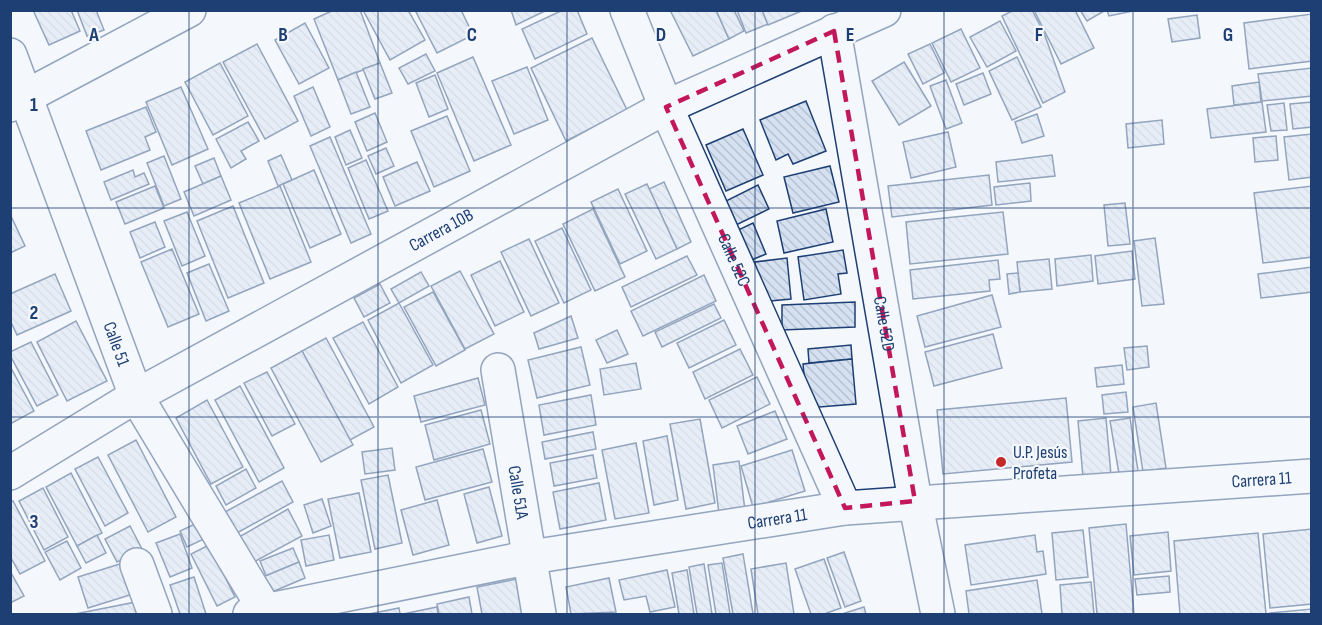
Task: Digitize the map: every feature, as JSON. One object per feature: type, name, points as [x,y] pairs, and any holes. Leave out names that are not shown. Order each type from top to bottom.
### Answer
[{"type":"street","points":[[18,101],[189,10]]},
{"type":"street","name":"Calle 52C","points":[[627,10],[666,107],[845,508]]},
{"type":"street","name":"Carrera 10B","points":[[10,472],[136,396],[666,107],[884,10]]},
{"type":"street","name":"Calle 52D","points":[[834,31],[915,501],[938,615]]},
{"type":"street","name":"Calle 51","points":[[10,55],[18,101],[136,396],[257,612]]},
{"type":"street","name":"Calle 51A","points":[[498,370],[539,615]]},
{"type":"street","name":"Carrera 11","points":[[257,612],[310,608],[531,557],[845,508],[915,501],[1311,477]]},
{"type":"street","points":[[138,565],[155,615]]},
{"type":"highlighted area","points":[[834,31],[915,501],[845,508],[666,107]]},
{"type":"building","points":[[33,10],[71,10],[80,31],[49,45]]},
{"type":"building","points":[[77,10],[96,10],[104,30],[87,36]]},
{"type":"building","points":[[334,10],[360,10],[380,63],[338,80],[314,19]]},
{"type":"building","points":[[363,10],[408,10],[425,40],[390,60]]},
{"type":"building","points":[[415,10],[461,10],[473,35],[437,53]]},
{"type":"building","points":[[511,10],[547,10],[516,25]]},
{"type":"building","points":[[563,10],[577,10],[587,34],[535,59],[522,29]]},
{"type":"building","points":[[670,10],[716,10],[729,39],[693,56]]},
{"type":"building","points":[[716,10],[734,10],[744,31],[729,39]]},
{"type":"building","points":[[737,10],[762,10],[768,24],[746,33]]},
{"type":"building","points":[[762,10],[804,10],[768,25]]},
{"type":"building","points":[[1014,10],[1032,10],[1044,33],[1065,92],[1043,103],[1002,16]]},
{"type":"building","points":[[1034,10],[1075,10],[1094,48],[1061,64]]},
{"type":"building","points":[[1080,10],[1104,10],[1104,11],[1087,21]]},
{"type":"building","points":[[1107,10],[1138,10],[1109,16]]},
{"type":"building","points":[[1312,14],[1312,61],[1249,69],[1244,23]]},
{"type":"building","points":[[1197,15],[1200,38],[1172,42],[1168,19]]},
{"type":"building","points":[[1000,21],[1016,51],[987,67],[970,37]]},
{"type":"building","points":[[305,23],[329,68],[299,84],[275,40]]},
{"type":"building","points":[[961,29],[980,68],[951,82],[932,43]]},
{"type":"building","points":[[592,38],[627,110],[566,141],[531,68]]},
{"type":"building","points":[[257,44],[298,121],[265,139],[223,62]]},
{"type":"building","points":[[930,44],[944,73],[923,84],[908,54]]},
{"type":"building","points":[[426,54],[435,71],[408,84],[399,68]]},
{"type":"building","points":[[473,57],[511,145],[474,161],[437,73]]},
{"type":"building","points":[[1017,57],[1041,107],[1012,120],[989,71]]},
{"type":"building","points":[[904,62],[931,106],[899,125],[872,81]]},
{"type":"building","points":[[220,63],[248,116],[213,135],[185,82]]},
{"type":"building","points":[[380,63],[392,93],[375,99],[363,69]]},
{"type":"building","points":[[527,67],[548,120],[514,134],[492,81]]},
{"type":"building","points":[[1312,68],[1312,96],[1262,101],[1258,74]]},
{"type":"building","points":[[356,72],[370,107],[351,114],[338,80]]},
{"type":"building","points":[[983,73],[991,94],[964,105],[956,84]]},
{"type":"building","points":[[435,75],[448,109],[429,117],[416,83]]},
{"type":"building","points":[[946,80],[962,123],[946,129],[930,86]]},
{"type":"building","points":[[1259,82],[1261,102],[1234,105],[1232,86]]},
{"type":"building","points":[[181,87],[208,149],[172,165],[146,102]]},
{"type":"building","points":[[313,87],[330,127],[311,136],[294,96]]},
{"type":"building","points":[[806,101],[826,151],[793,164],[788,154],[776,160],[760,120]]},
{"type":"building","points":[[1262,102],[1266,132],[1211,138],[1207,109]]},
{"type":"building","points":[[1312,102],[1312,127],[1293,129],[1290,104]]},
{"type":"building","points":[[1284,103],[1287,130],[1271,131],[1267,105]]},
{"type":"building","points":[[146,107],[156,132],[145,137],[150,150],[101,170],[86,131]]},
{"type":"building","points":[[375,113],[387,142],[367,151],[355,122]]},
{"type":"building","points":[[1037,114],[1044,136],[1022,143],[1015,122]]},
{"type":"building","points":[[447,116],[470,171],[434,187],[411,131]]},
{"type":"building","points":[[1162,120],[1164,144],[1128,148],[1126,124]]},
{"type":"building","points":[[248,122],[259,141],[241,151],[246,159],[231,168],[216,139]]},
{"type":"building","points":[[743,129],[763,175],[726,191],[706,145]]},
{"type":"building","points":[[350,130],[362,158],[346,165],[335,137]]},
{"type":"building","points":[[948,132],[956,167],[911,178],[903,142]]},
{"type":"building","points":[[1312,134],[1312,177],[1289,180],[1284,137]]},
{"type":"building","points":[[1276,136],[1278,160],[1255,162],[1253,138]]},
{"type":"building","points":[[330,137],[371,234],[351,243],[310,146]]},
{"type":"building","points":[[386,148],[394,166],[376,174],[368,156]]},
{"type":"building","points":[[281,155],[292,180],[278,186],[268,161]]},
{"type":"building","points":[[1052,155],[1055,176],[998,182],[996,162]]},
{"type":"building","points":[[164,156],[181,199],[164,206],[147,163]]},
{"type":"building","points":[[214,158],[221,176],[203,184],[195,166]]},
{"type":"building","points":[[366,160],[388,211],[369,219],[348,168]]},
{"type":"building","points":[[417,162],[430,191],[395,206],[383,177]]},
{"type":"building","points":[[830,166],[839,202],[793,213],[784,177]]},
{"type":"building","points":[[133,170],[135,177],[144,173],[149,184],[111,200],[104,182]]},
{"type":"building","points":[[314,170],[341,234],[310,248],[283,184]]},
{"type":"building","points":[[989,175],[992,205],[892,217],[888,186]]},
{"type":"building","points":[[221,176],[231,200],[194,216],[184,192]]},
{"type":"building","points":[[664,182],[691,242],[677,249],[649,189]]},
{"type":"building","points":[[1030,183],[1031,201],[996,205],[994,187]]},
{"type":"building","points":[[647,184],[677,249],[656,259],[625,194]]},
{"type":"building","points":[[758,185],[769,209],[736,225],[724,202]]},
{"type":"building","points":[[155,186],[164,208],[125,224],[116,202]]},
{"type":"building","points":[[280,186],[311,262],[270,279],[239,203]]},
{"type":"building","points":[[1312,186],[1312,257],[1263,263],[1254,193]]},
{"type":"building","points":[[618,189],[647,251],[620,264],[591,202]]},
{"type":"building","points":[[1125,203],[1130,244],[1108,246],[1104,205]]},
{"type":"building","points":[[233,206],[264,283],[228,298],[197,221]]},
{"type":"building","points":[[593,209],[625,277],[595,291],[563,224]]},
{"type":"building","points":[[826,209],[833,242],[784,253],[777,221]]},
{"type":"building","points":[[187,212],[205,256],[182,266],[164,221]]},
{"type":"building","points":[[1003,212],[1008,254],[910,264],[906,222]]},
{"type":"building","points":[[10,214],[25,246],[10,253]]},
{"type":"building","points":[[155,222],[165,247],[140,258],[130,232]]},
{"type":"building","points":[[753,223],[766,254],[749,261],[736,231]]},
{"type":"building","points":[[562,228],[591,290],[564,303],[535,241]]},
{"type":"building","points":[[1155,238],[1164,304],[1142,306],[1134,241]]},
{"type":"building","points":[[529,239],[559,303],[531,316],[501,252]]},
{"type":"building","points":[[172,249],[199,314],[168,327],[141,262]]},
{"type":"building","points":[[843,250],[847,273],[838,274],[841,294],[804,300],[798,257]]},
{"type":"building","points":[[1132,251],[1135,279],[1098,284],[1095,256]]},
{"type":"building","points":[[1091,255],[1093,281],[1057,286],[1055,259]]},
{"type":"building","points":[[687,256],[697,275],[631,307],[622,287]]},
{"type":"building","points":[[787,258],[791,299],[760,302],[755,262]]},
{"type":"building","points":[[1049,259],[1052,289],[1020,292],[1017,262]]},
{"type":"building","points":[[998,260],[1000,279],[989,280],[990,291],[913,299],[910,270]]},
{"type":"building","points":[[500,261],[524,312],[495,326],[471,275]]},
{"type":"building","points":[[209,264],[229,311],[206,321],[187,273]]},
{"type":"building","points":[[1312,267],[1312,292],[1261,298],[1258,274]]},
{"type":"building","points":[[460,271],[494,334],[465,349],[431,286]]},
{"type":"building","points":[[421,272],[429,286],[399,303],[391,289]]},
{"type":"building","points":[[1018,273],[1020,292],[1009,294],[1007,274]]},
{"type":"building","points":[[55,274],[71,311],[17,335],[10,320],[10,294]]},
{"type":"building","points":[[704,275],[716,301],[643,336],[631,311]]},
{"type":"building","points":[[380,284],[390,303],[364,317],[354,298]]},
{"type":"building","points":[[433,292],[465,350],[436,366],[404,307]]},
{"type":"building","points":[[992,295],[1001,327],[925,347],[917,316]]},
{"type":"building","points":[[855,302],[855,327],[782,330],[782,305]]},
{"type":"building","points":[[399,303],[433,365],[401,383],[368,320]]},
{"type":"building","points":[[714,304],[721,318],[662,347],[655,332]]},
{"type":"building","points":[[571,316],[578,338],[539,349],[534,333]]},
{"type":"building","points":[[724,320],[736,345],[689,368],[677,343]]},
{"type":"building","points":[[76,321],[107,381],[67,401],[37,342]]},
{"type":"building","points":[[363,322],[398,387],[369,404],[333,338]]},
{"type":"building","points":[[617,330],[628,354],[607,363],[596,340]]},
{"type":"building","points":[[993,334],[1002,368],[934,386],[925,352]]},
{"type":"building","points":[[326,338],[374,427],[350,440],[302,351]]},
{"type":"building","points":[[31,342],[58,395],[37,406],[10,355],[10,352]]},
{"type":"building","points":[[851,345],[852,359],[809,363],[808,349]]},
{"type":"building","points":[[1147,346],[1149,367],[1127,370],[1124,348]]},
{"type":"building","points":[[581,347],[590,385],[537,398],[528,360]]},
{"type":"building","points":[[740,349],[753,375],[705,399],[693,372]]},
{"type":"building","points":[[302,351],[353,445],[321,462],[271,368]]},
{"type":"building","points":[[852,359],[856,404],[807,408],[803,364]]},
{"type":"building","points":[[636,363],[641,389],[604,395],[600,369]]},
{"type":"building","points":[[1122,365],[1124,384],[1097,387],[1095,368]]},
{"type":"building","points":[[10,366],[34,411],[10,424]]},
{"type":"building","points":[[267,372],[295,424],[272,436],[244,383]]},
{"type":"building","points":[[757,377],[770,404],[722,428],[709,400]]},
{"type":"building","points":[[478,378],[485,405],[421,422],[414,396]]},
{"type":"building","points":[[240,386],[284,468],[259,482],[215,400]]},
{"type":"building","points":[[1126,392],[1128,412],[1104,414],[1102,395]]},
{"type":"building","points":[[591,395],[596,425],[544,435],[539,405]]},
{"type":"building","points":[[1066,398],[1072,462],[943,474],[937,410]]},
{"type":"building","points":[[207,400],[243,467],[211,484],[176,418]]},
{"type":"building","points":[[1156,403],[1166,468],[1143,472],[1133,407]]},
{"type":"building","points":[[481,410],[490,444],[434,460],[425,425]]},
{"type":"building","points":[[775,411],[787,439],[748,454],[737,426]]},
{"type":"building","points":[[1106,418],[1111,475],[1083,477],[1078,421]]},
{"type":"building","points":[[1130,418],[1138,471],[1119,474],[1110,421]]},
{"type":"building","points":[[700,419],[715,503],[686,509],[670,424]]},
{"type":"building","points":[[593,432],[596,449],[545,459],[542,442]]},
{"type":"building","points":[[667,436],[678,500],[654,505],[643,441]]},
{"type":"building","points":[[136,440],[176,517],[148,532],[108,455]]},
{"type":"building","points":[[636,443],[649,513],[615,519],[602,450]]},
{"type":"building","points":[[392,448],[395,470],[365,474],[362,452]]},
{"type":"building","points":[[483,449],[492,482],[425,500],[416,467]]},
{"type":"building","points":[[792,450],[805,491],[753,507],[741,466]]},
{"type":"building","points":[[593,455],[597,478],[554,486],[550,463]]},
{"type":"building","points":[[98,457],[128,513],[105,526],[75,469]]},
{"type":"building","points":[[739,461],[745,511],[719,514],[713,465]]},
{"type":"building","points":[[246,469],[256,488],[226,505],[216,486]]},
{"type":"building","points":[[71,473],[102,533],[77,546],[46,487]]},
{"type":"building","points":[[388,475],[402,543],[375,549],[361,480]]},
{"type":"building","points":[[282,481],[293,502],[237,533],[225,512]]},
{"type":"building","points":[[599,483],[606,520],[560,529],[553,492]]},
{"type":"building","points":[[489,487],[502,536],[477,543],[464,494]]},
{"type":"building","points":[[43,488],[68,537],[44,550],[19,501]]},
{"type":"building","points":[[359,493],[371,552],[340,558],[328,499]]},
{"type":"building","points":[[322,499],[331,526],[313,533],[304,505]]},
{"type":"building","points":[[437,500],[449,545],[413,555],[401,510]]},
{"type":"building","points":[[13,501],[45,561],[20,574],[10,556],[10,502]]},
{"type":"building","points":[[288,509],[302,536],[252,563],[239,537]]},
{"type":"building","points":[[197,523],[204,539],[187,547],[180,531]]},
{"type":"building","points":[[1126,524],[1134,614],[1097,614],[1089,528]]},
{"type":"building","points":[[130,526],[142,549],[117,562],[105,539]]},
{"type":"building","points":[[1312,529],[1312,604],[1270,608],[1263,534]]},
{"type":"building","points":[[1083,530],[1088,577],[1056,580],[1052,533]]},
{"type":"building","points":[[1168,532],[1171,571],[1134,575],[1130,536]]},
{"type":"building","points":[[1258,533],[1266,614],[1180,614],[1174,541]]},
{"type":"building","points":[[180,534],[192,568],[170,577],[156,543]]},
{"type":"building","points":[[97,535],[106,553],[86,563],[77,546]]},
{"type":"building","points":[[329,535],[334,560],[306,566],[301,540]]},
{"type":"building","points":[[1035,535],[1037,552],[1043,551],[1046,574],[971,585],[965,545]]},
{"type":"building","points":[[67,541],[81,568],[60,580],[45,552]]},
{"type":"building","points":[[209,545],[235,597],[217,606],[191,554]]},
{"type":"building","points":[[293,548],[299,562],[266,576],[260,561]]},
{"type":"building","points":[[844,552],[861,601],[845,607],[827,558]]},
{"type":"building","points":[[743,554],[753,614],[733,614],[723,558]]},
{"type":"building","points":[[824,559],[841,608],[824,614],[811,614],[795,569]]},
{"type":"building","points":[[299,562],[305,578],[265,595],[258,579]]},
{"type":"building","points":[[123,563],[133,594],[88,608],[78,577]]},
{"type":"building","points":[[722,563],[730,614],[716,614],[708,565]]},
{"type":"building","points":[[786,563],[794,614],[758,614],[751,569]]},
{"type":"building","points":[[704,564],[712,614],[697,614],[689,567]]},
{"type":"building","points":[[667,570],[675,607],[650,612],[646,596],[624,600],[619,580]]},
{"type":"building","points":[[687,570],[694,614],[679,614],[672,573]]},
{"type":"building","points":[[10,571],[24,596],[10,603]]},
{"type":"building","points":[[1169,576],[1170,592],[1137,595],[1135,579]]},
{"type":"building","points":[[194,577],[206,614],[180,614],[170,585]]},
{"type":"building","points":[[609,578],[616,612],[571,614],[566,587]]},
{"type":"building","points":[[517,579],[524,614],[482,614],[477,587]]},
{"type":"building","points":[[1037,580],[1042,614],[969,614],[966,591]]},
{"type":"building","points":[[1091,582],[1094,614],[1062,614],[1060,585]]},
{"type":"building","points":[[469,597],[472,614],[439,614],[437,604]]},
{"type":"building","points":[[141,601],[144,614],[75,614]]},
{"type":"building","points":[[437,607],[438,614],[403,614]]},
{"type":"building","points":[[864,607],[866,614],[842,614]]},
{"type":"building","points":[[399,608],[400,614],[369,614]]},
{"type":"building","points":[[1312,609],[1312,614],[1270,614],[1270,613]]},
{"type":"place","name":"U.P. Jesús Profeta","points":[[1001,462]]}]
